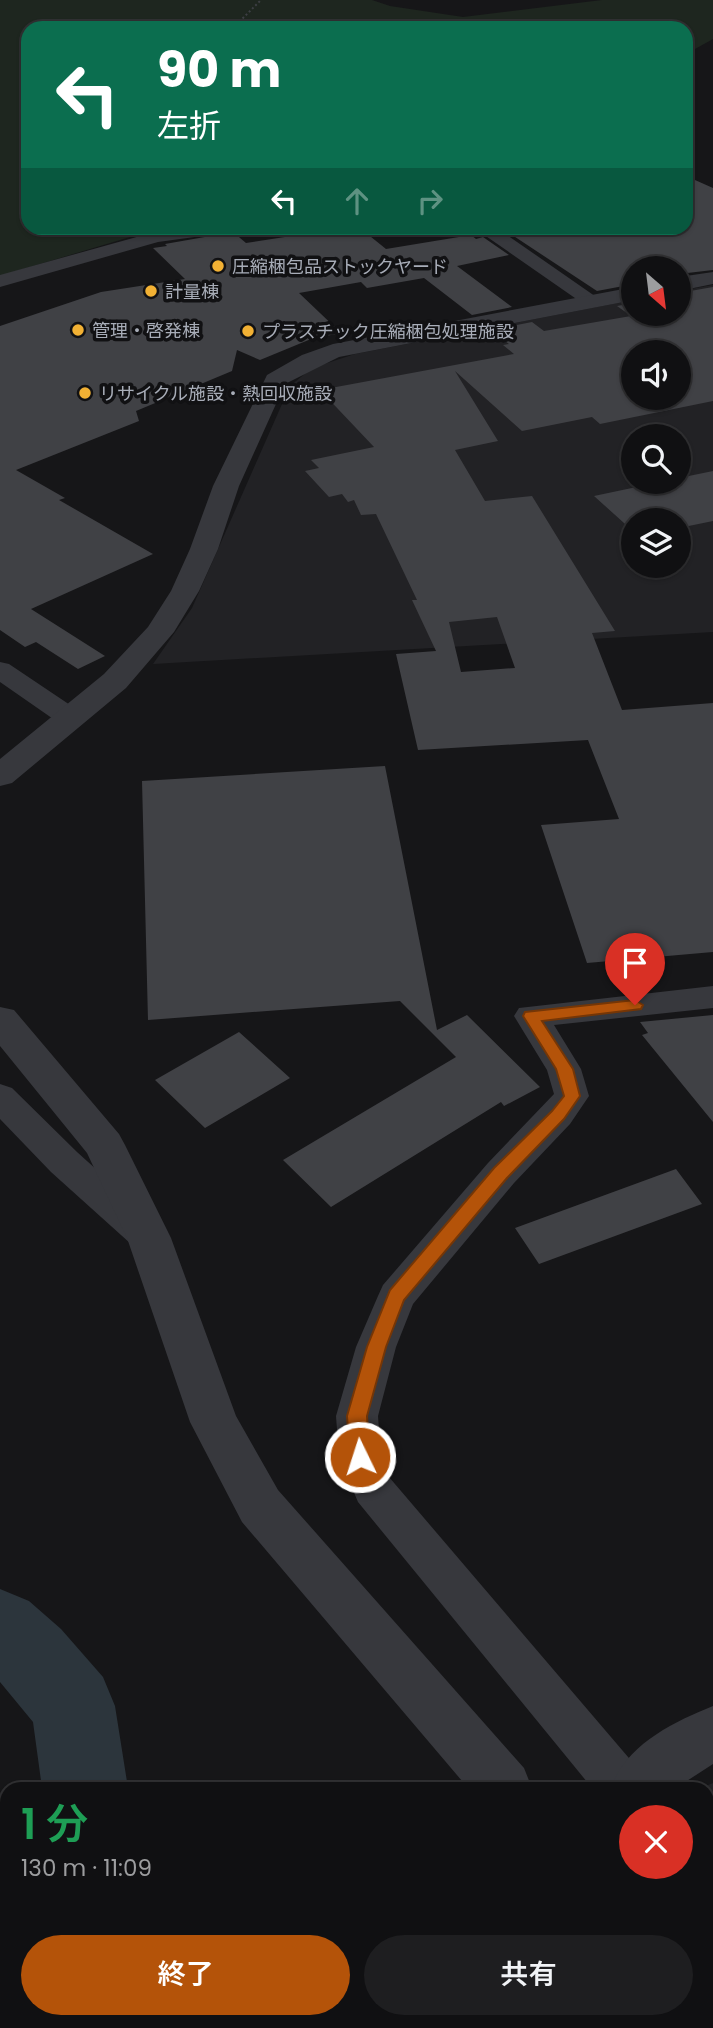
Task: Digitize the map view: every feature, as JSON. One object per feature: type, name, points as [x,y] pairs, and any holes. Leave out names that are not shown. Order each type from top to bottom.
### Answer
[{"type":"street","points":[[0,281],[172,235]]},
{"type":"street","points":[[496,235],[592,301]]},
{"type":"street","points":[[691,282],[713,278]]},
{"type":"street","points":[[0,776],[115,681],[159,632],[185,591],[249,432],[275,380],[310,359],[333,351],[621,295]]},
{"type":"street","points":[[0,670],[69,717]]},
{"type":"street","points":[[618,1782],[373,1489],[360,1457],[357,1416],[376,1347],[397,1296],[500,1173],[558,1115],[572,1096],[564,1069],[531,1016],[713,997]]},
{"type":"street","points":[[0,1020],[104,1145],[149,1238],[214,1422],[260,1506],[499,1782]]},
{"type":"street","points":[[0,1097],[64,1162],[149,1238]]},
{"type":"street","points":[[644,1782],[660,1764],[713,1732]]},
{"type":"path","points":[[240,21],[261,0]]},
{"type":"shaded area","points":[[0,0],[372,0],[390,6],[463,17],[602,0],[713,0],[713,39],[693,50],[693,21],[21,21],[21,235],[137,235],[0,276]]},
{"type":"shaded area","points":[[713,285],[713,632],[153,664],[192,608],[290,386],[312,368],[355,354],[621,302],[621,326],[691,326],[691,289]]},
{"type":"building","points":[[693,179],[713,188],[713,270],[691,273],[691,256],[621,256],[621,286],[597,291],[512,235],[693,235]]},
{"type":"building","points":[[216,235],[237,235],[246,243],[298,235],[369,235],[386,249],[471,235],[476,239],[483,237],[509,255],[457,266],[512,307],[472,315],[424,278],[367,288],[361,282],[299,293],[341,333],[311,339],[260,360],[237,350],[232,371],[136,411],[139,421],[16,470],[65,498],[59,500],[153,554],[31,609],[105,656],[78,669],[36,642],[25,647],[0,630],[0,326],[101,292],[185,279],[153,248]]},
{"type":"building","points":[[713,287],[713,401],[691,405],[691,340],[621,340],[621,410],[669,410],[600,424],[592,417],[522,431],[455,371],[498,441],[455,450],[485,501],[532,496],[615,631],[592,633],[622,710],[713,703],[713,952],[587,963],[541,825],[619,819],[588,740],[418,750],[396,654],[436,651],[412,600],[417,600],[376,514],[361,515],[354,500],[348,502],[342,494],[329,497],[305,471],[319,468],[311,460],[374,447],[320,390],[514,354],[503,345],[509,344],[491,330],[532,322],[544,331],[621,318],[621,326],[691,326],[691,291]],"holes":[[[497,617],[515,668],[461,672],[449,622]]]},
{"type":"building","points":[[713,471],[713,521],[691,526],[691,508],[621,508],[621,520],[594,496],[621,490],[621,494],[691,494],[691,476]]},
{"type":"building","points":[[385,766],[437,1030],[467,1015],[540,1087],[504,1106],[501,1102],[331,1207],[283,1160],[456,1057],[400,1001],[148,1020],[142,781]]},
{"type":"building","points":[[713,1015],[713,1122],[642,1035],[648,1033],[640,1022]]},
{"type":"building","points":[[239,1032],[290,1078],[205,1128],[155,1080]]},
{"type":"building","points":[[676,1169],[702,1204],[539,1264],[515,1228]]},
{"type":"waterway","points":[[0,1628],[32,1657],[73,1706],[84,1782]]},
{"type":"place","name":"圧縮梱包品ストックヤード","points":[[218,266]]},
{"type":"place","name":"計量棟","points":[[151,291]]},
{"type":"place","name":"管理・啓発棟","points":[[78,330]]},
{"type":"place","name":"プラスチック圧縮梱包処理施設","points":[[248,331]]},
{"type":"place","name":"リサイクル施設・熱回収施設","points":[[85,393]]},
{"type":"route","points":[[360,1457],[357,1416],[376,1347],[397,1296],[500,1173],[558,1115],[572,1096],[564,1069],[531,1016],[635,1005]]}]
